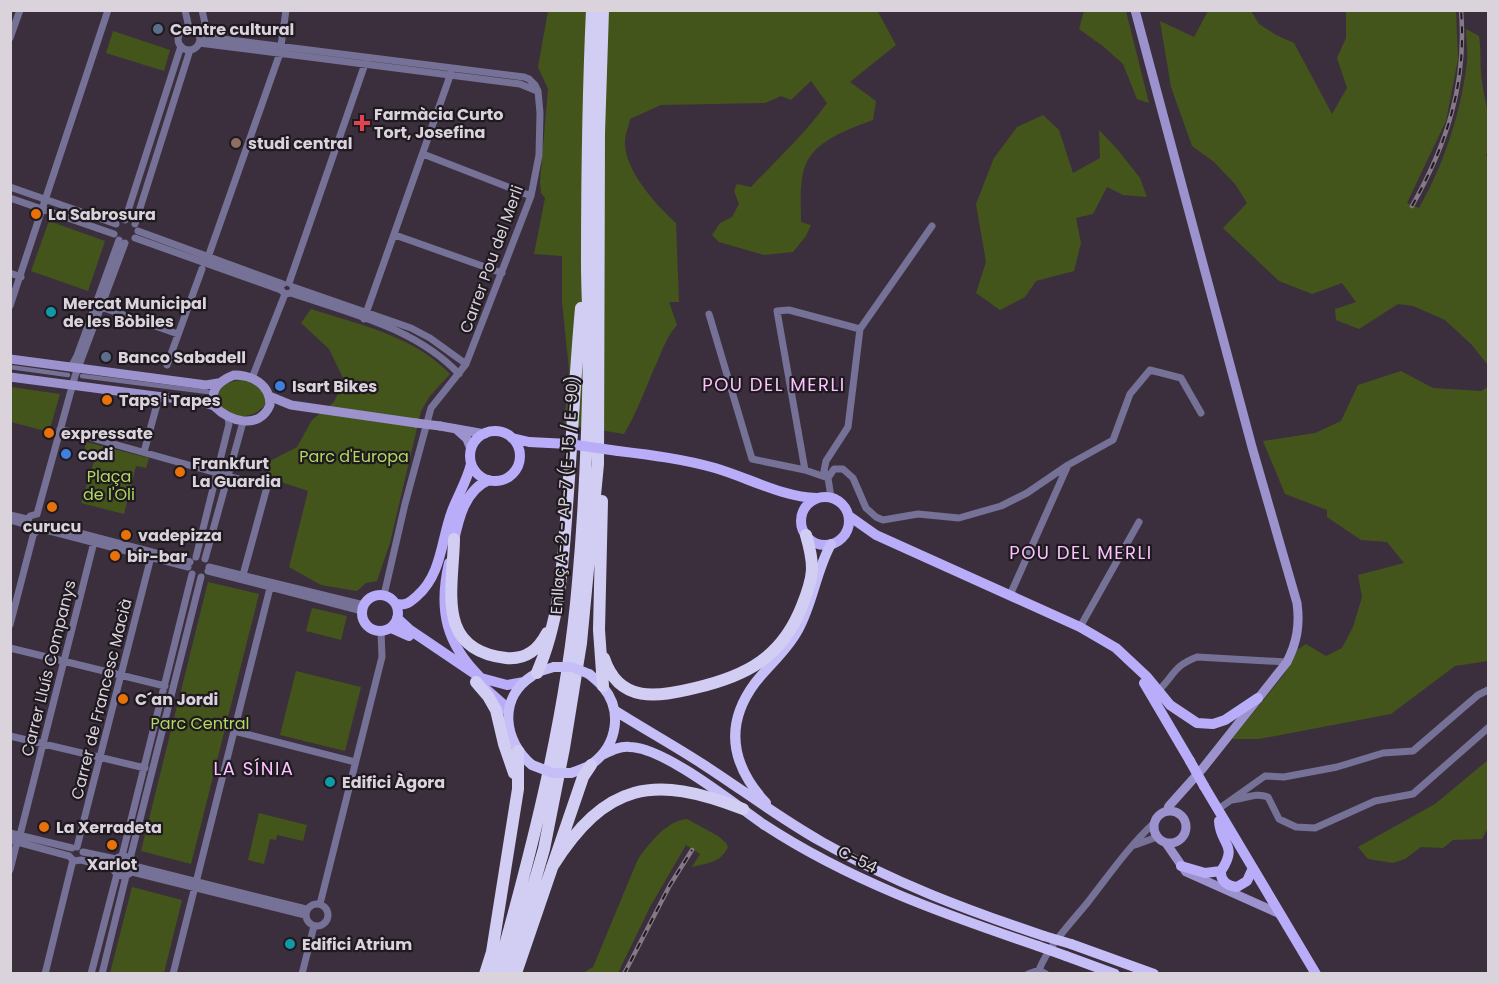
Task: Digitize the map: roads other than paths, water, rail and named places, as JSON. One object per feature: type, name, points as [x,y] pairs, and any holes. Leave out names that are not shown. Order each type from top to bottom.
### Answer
[{"type":"highway","name":"Enllaç A-2 - AP-7 (E-15 / E-90)","points":[[508,974],[534,887],[564,748],[581,644],[598,464],[589,74],[592,10]]},
{"type":"highway","name":"Enllaç A-2 - AP-7 (E-15 / E-90)","points":[[497,974],[528,862],[558,720],[578,584],[603,10]]},
{"type":"highway","points":[[537,673],[546,651],[564,554],[576,362],[592,265]]},
{"type":"highway","points":[[592,265],[606,351],[599,630],[603,686]]},
{"type":"highway","points":[[599,630],[604,661],[609,672],[616,681],[637,693],[658,696],[736,676],[762,661],[777,649],[790,633],[813,571],[813,558],[806,535]]},
{"type":"highway","points":[[454,539],[450,599],[453,620],[463,639],[477,650],[508,658],[528,656],[542,643],[557,598]]},
{"type":"highway","points":[[781,818],[750,785],[741,768],[735,744],[736,719],[755,683],[797,633],[824,556],[836,542]]},
{"type":"highway","points":[[508,712],[514,696],[524,682],[537,673],[554,667],[572,668],[589,674],[603,686],[615,710]]},
{"type":"highway","points":[[478,680],[496,710],[518,789]]},
{"type":"highway","name":"C-54","points":[[615,710],[704,765],[781,818],[877,871],[944,901],[1154,974]]},
{"type":"highway","name":"C-54","points":[[604,754],[612,740],[616,725],[615,710]]},
{"type":"highway","name":"C-54","points":[[508,712],[508,726],[512,739],[518,751],[532,765],[553,773],[571,773],[591,765],[614,749],[630,747],[650,751],[805,849],[896,894],[951,917],[1115,974]]},
{"type":"highway","points":[[485,974],[492,952],[518,789],[518,751]]},
{"type":"highway","points":[[516,974],[583,777],[591,765]]},
{"type":"highway","points":[[552,867],[569,841],[585,824],[608,806],[631,793],[674,789],[710,796],[743,809]]},
{"type":"main road","points":[[1135,10],[1246,425],[1297,603],[1299,621],[1297,635],[1287,662],[1203,768],[1167,811],[1159,815],[1153,828],[1157,837],[1166,843],[1179,863],[1193,876],[1280,914]]},
{"type":"main road","points":[[10,359],[75,371],[206,385],[218,383],[234,375],[252,378],[260,383],[269,396],[270,402],[268,409],[259,418],[243,422],[228,418],[213,406],[201,402],[10,377]]},
{"type":"main road","points":[[213,406],[212,394],[218,383]]},
{"type":"main road","points":[[269,396],[291,405],[485,434]]},
{"type":"main road","points":[[268,409],[291,405]]},
{"type":"main road","points":[[396,604],[406,604],[411,601],[422,592],[433,576],[440,559],[452,509],[468,476],[471,449],[467,439],[455,428]]},
{"type":"main road","points":[[471,449],[477,439],[497,431],[529,442],[545,441],[660,456],[712,467],[801,498],[831,497],[843,505],[849,516],[876,535],[1080,627],[1116,648],[1170,705],[1197,723],[1225,720],[1258,698]]},
{"type":"main road","points":[[512,438],[520,451],[520,459]]},
{"type":"main road","points":[[524,682],[507,685],[478,680],[454,645],[446,616],[446,577],[460,516],[475,488],[489,480],[505,479],[513,474],[520,459],[545,441]]},
{"type":"main road","points":[[471,464],[475,471],[489,480]]},
{"type":"main road","points":[[785,494],[796,508],[806,535],[817,543],[836,542],[853,535],[876,535]]},
{"type":"main road","points":[[801,520],[806,506],[817,498]]},
{"type":"main road","points":[[836,542],[848,529],[849,516]]},
{"type":"main road","points":[[396,604],[384,595],[371,597],[363,608],[362,617],[367,626],[390,626],[403,632],[478,680],[508,712]]},
{"type":"main road","points":[[390,626],[396,604]]},
{"type":"main road","points":[[1133,665],[1252,870],[1316,974]]},
{"type":"main road","points":[[1180,814],[1182,792]]},
{"type":"main road","points":[[1167,811],[1180,814],[1184,818],[1186,827],[1180,840],[1179,863]]},
{"type":"main road","points":[[1218,812],[1220,827],[1229,853],[1228,860],[1221,871],[1221,879],[1226,884],[1237,887],[1247,881],[1252,870]]},
{"type":"main road","points":[[1166,843],[1171,844],[1180,840]]},
{"type":"main road","points":[[1179,863],[1205,873],[1221,871]]},
{"type":"street","points":[[10,38],[20,10]]},
{"type":"street","points":[[10,306],[108,10]]},
{"type":"street","points":[[185,10],[189,28]]},
{"type":"street","points":[[202,10],[208,37]]},
{"type":"street","points":[[167,365],[281,49],[286,10]]},
{"type":"street","points":[[125,220],[181,46],[178,36],[189,28],[195,30],[199,40]]},
{"type":"street","points":[[136,235],[135,224],[190,50],[195,48],[199,40],[208,37],[451,72],[365,315]]},
{"type":"street","points":[[199,40],[281,49]]},
{"type":"street","points":[[181,46],[190,50]]},
{"type":"street","points":[[252,378],[287,288],[366,61]]},
{"type":"street","name":"Carrer Pou del Merli","points":[[384,595],[405,504],[431,408],[466,364],[531,196],[540,147],[538,91],[520,84],[451,72]]},
{"type":"street","points":[[423,154],[531,196]]},
{"type":"street","points":[[10,188],[116,224],[125,220],[135,224]]},
{"type":"street","points":[[10,198],[119,239],[136,235],[205,263],[411,328],[430,338],[466,364]]},
{"type":"street","points":[[75,371],[101,307],[119,239],[116,224]]},
{"type":"street","points":[[831,497],[828,478],[824,471],[826,461],[848,427],[860,328],[932,226]]},
{"type":"street","points":[[394,234],[502,273]]},
{"type":"street","points":[[37,514],[72,386],[77,356],[119,239]]},
{"type":"street","points":[[10,273],[21,277]]},
{"type":"street","points":[[101,307],[178,334]]},
{"type":"street","points":[[805,470],[777,311],[789,310],[860,328]]},
{"type":"street","points":[[709,314],[752,459],[805,470],[828,478]]},
{"type":"street","points":[[365,315],[425,345],[449,363],[459,374]]},
{"type":"street","points":[[10,367],[75,371],[207,392]]},
{"type":"street","points":[[828,478],[834,470],[843,469],[853,478],[866,508],[876,518],[883,520],[918,514],[959,518],[1001,506],[1027,493],[1068,465],[1113,440],[1130,394],[1150,370],[1181,378],[1201,413]]},
{"type":"street","points":[[144,452],[159,397]]},
{"type":"street","points":[[91,974],[190,568],[196,556],[229,424],[228,418]]},
{"type":"street","points":[[102,974],[131,871],[130,859],[173,688],[206,572],[205,559],[243,422]]},
{"type":"street","points":[[60,429],[267,487],[243,575]]},
{"type":"street","points":[[1010,595],[1068,465]]},
{"type":"street","points":[[27,522],[32,514],[37,514],[42,516],[43,526]]},
{"type":"street","points":[[10,515],[27,522],[34,531]]},
{"type":"street","points":[[10,520],[27,522]]},
{"type":"street","points":[[1080,627],[1139,522]]},
{"type":"street","points":[[43,526],[190,568],[363,608]]},
{"type":"street","points":[[10,626],[34,531],[43,526],[190,568]]},
{"type":"street","name":"Carrer Lluís Companys","points":[[10,870],[16,839],[44,743],[94,542]]},
{"type":"street","points":[[196,556],[205,559]]},
{"type":"street","name":"Carrer de Francesc Macià","points":[[45,974],[151,557]]},
{"type":"street","points":[[206,572],[243,575],[363,608]]},
{"type":"street","points":[[173,974],[270,588]]},
{"type":"street","points":[[320,904],[390,626]]},
{"type":"street","points":[[10,648],[173,688]]},
{"type":"street","points":[[1158,691],[1167,682],[1170,674],[1184,662],[1197,657],[1287,662]]},
{"type":"street","points":[[1218,812],[1266,776],[1284,777],[1383,753],[1413,751],[1488,690]]},
{"type":"street","points":[[1232,800],[1259,794],[1268,797],[1279,819],[1296,827],[1315,828],[1375,801],[1413,794],[1488,728]]},
{"type":"street","points":[[234,732],[355,762]]},
{"type":"street","points":[[10,736],[153,770]]},
{"type":"street","points":[[1028,974],[1043,972],[1044,959],[1133,846],[1154,823]]},
{"type":"street","points":[[10,833],[16,839],[76,854],[130,859]]},
{"type":"street","points":[[1133,846],[1157,837]]},
{"type":"street","points":[[76,854],[115,871],[131,871],[196,884],[306,912]]},
{"type":"street","points":[[313,904],[320,904],[327,910],[328,918],[323,924],[314,926],[307,921],[306,912],[313,904]]},
{"type":"street","points":[[302,974],[314,926]]},
{"type":"railway","points":[[1412,206],[1435,159],[1452,112],[1461,63],[1461,10]]},
{"type":"railway","points":[[624,974],[670,885],[692,850]]},
{"type":"place","name":"Centre cultural","points":[[158,29]]},
{"type":"place","name":"Farmàcia Curto Tort, Josefina","points":[[362,123]]},
{"type":"place","name":"studi central","points":[[236,143]]},
{"type":"place","name":"La Sabrosura","points":[[36,214]]},
{"type":"place","name":"Mercat Municipal de les Bòbiles","points":[[51,312]]},
{"type":"place","name":"Banco Sabadell","points":[[106,357]]},
{"type":"place","name":"Isart Bikes","points":[[280,386]]},
{"type":"place","name":"Taps i Tapes","points":[[107,400]]},
{"type":"place","name":"expressate","points":[[49,433]]},
{"type":"place","name":"codi","points":[[66,454]]},
{"type":"place","name":"Frankfurt La Guardia","points":[[180,472]]},
{"type":"place","name":"curucu","points":[[52,507]]},
{"type":"place","name":"vadepizza","points":[[126,535]]},
{"type":"place","name":"bir-bar","points":[[115,556]]},
{"type":"place","name":"C´an Jordi","points":[[123,699]]},
{"type":"place","name":"Edifici Àgora","points":[[330,782]]},
{"type":"place","name":"La Xerradeta","points":[[44,827]]},
{"type":"place","name":"Xarlot","points":[[112,845]]},
{"type":"place","name":"Edifici Atrium","points":[[290,944]]},
{"type":"district","name":"POU DEL MERLI","points":[[774,385]]},
{"type":"district","name":"POU DEL MERLI","points":[[1081,553]]},
{"type":"district","name":"LA SÍNIA","points":[[254,769]]},
{"type":"park label","name":"Parc d'Europa","points":[[354,456]]},
{"type":"park label","name":"Plaça de l'Oli","points":[[109,485]]},
{"type":"park label","name":"Parc Central","points":[[200,723]]}]
